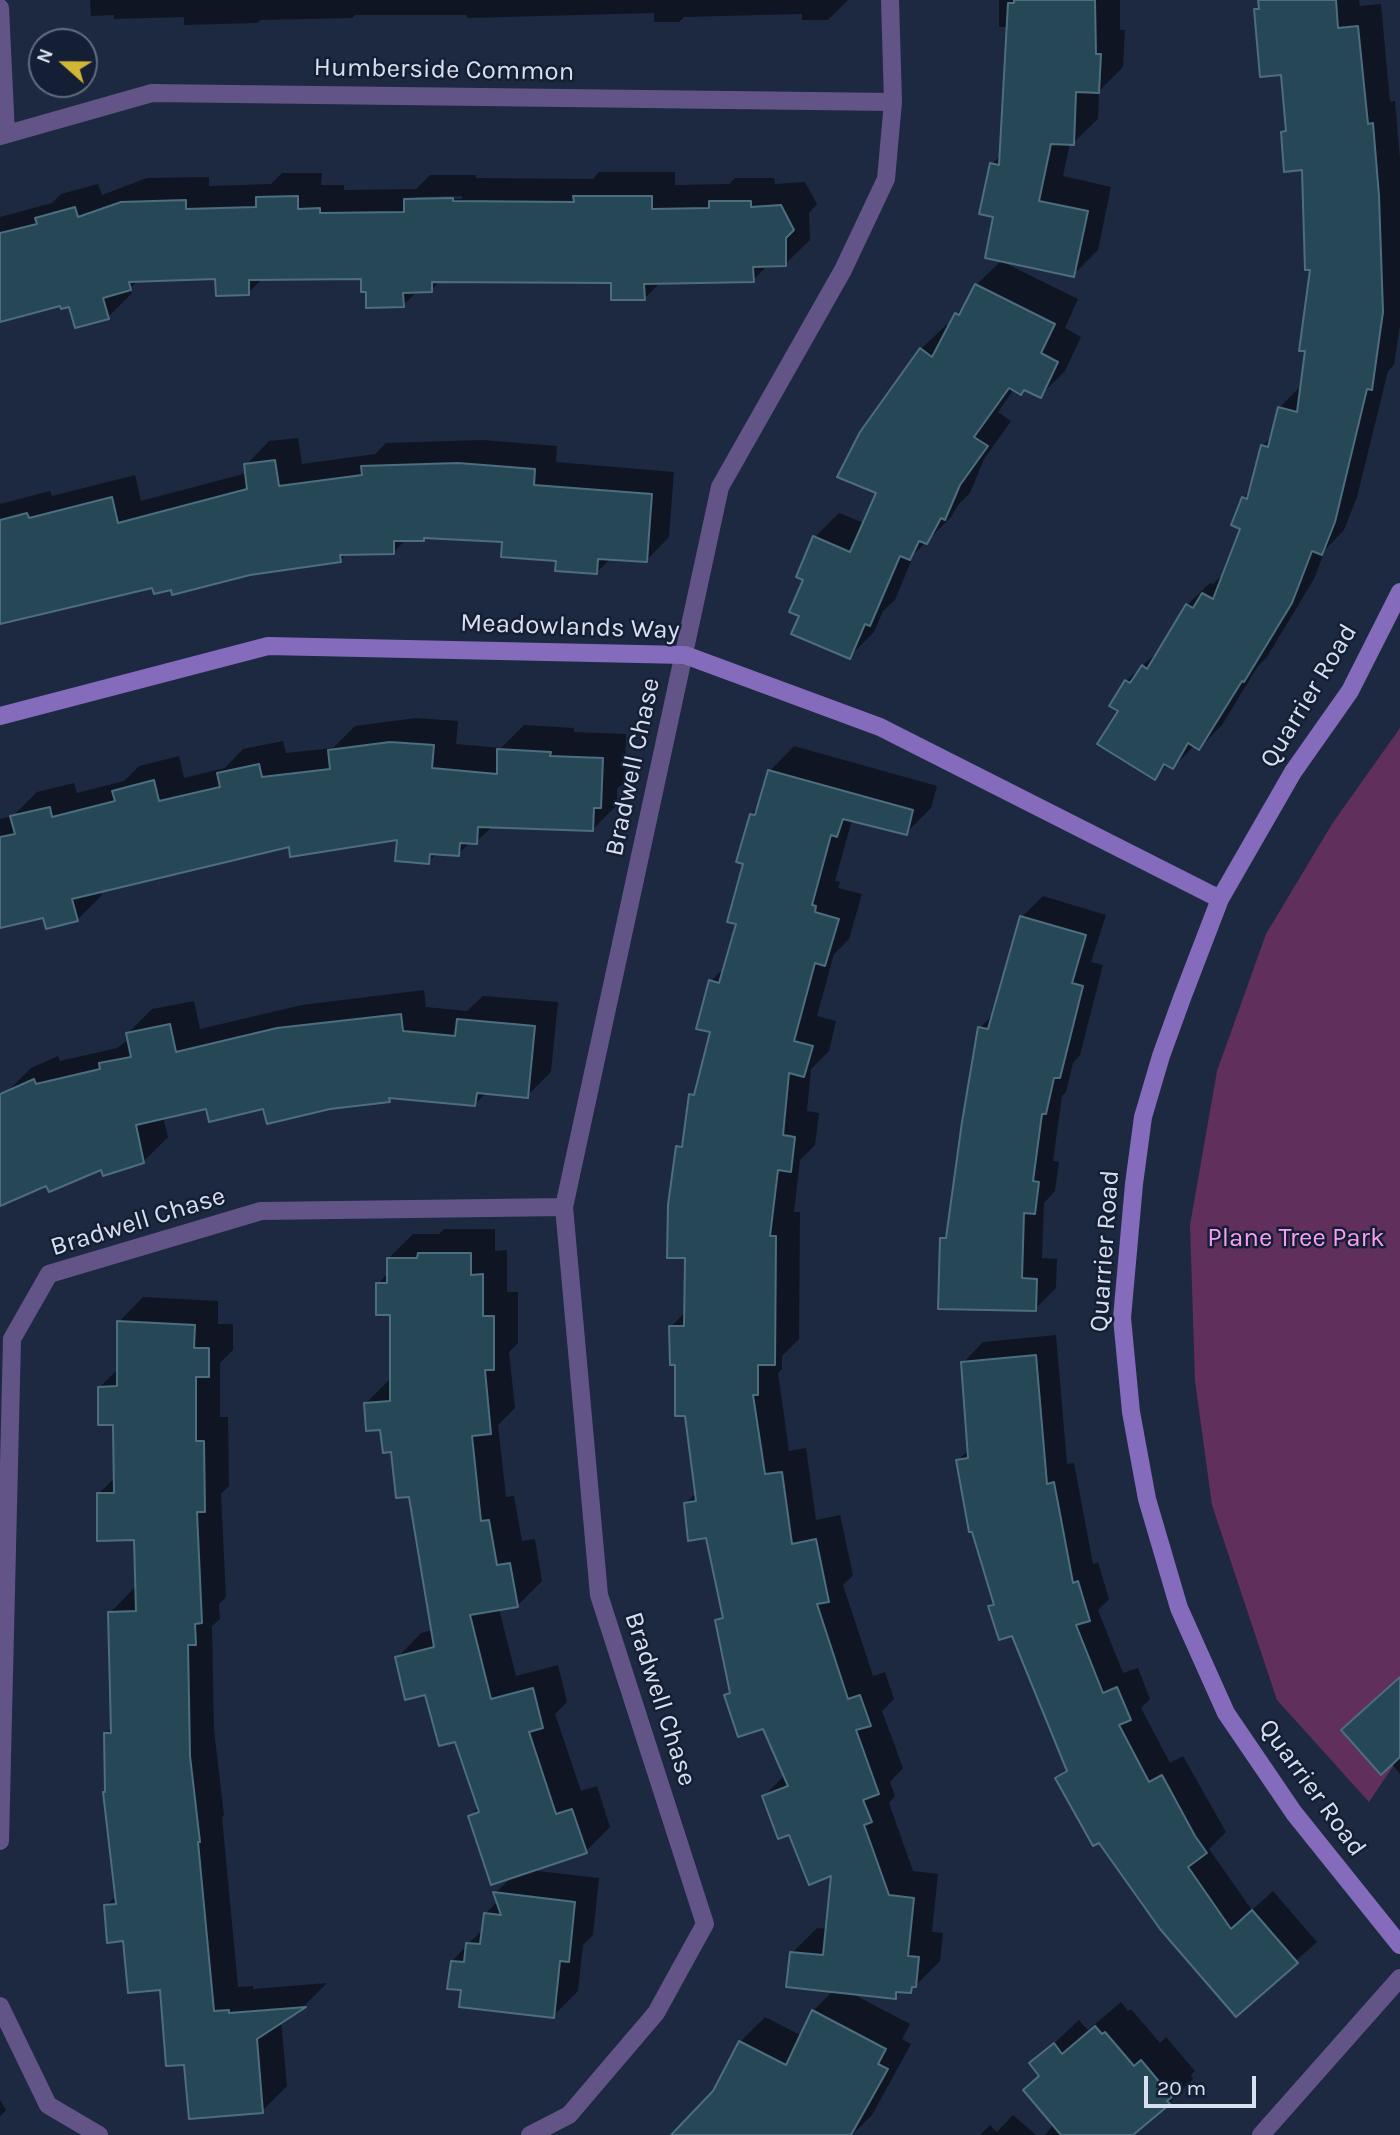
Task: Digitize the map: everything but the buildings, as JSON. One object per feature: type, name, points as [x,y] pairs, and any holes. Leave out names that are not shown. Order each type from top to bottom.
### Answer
[{"type":"street","name":"Bradwell Chase","points":[[530,2135],[569,2115],[656,2013],[705,1924],[598,1595],[564,1207],[720,487],[843,271],[886,180],[893,102],[890,0]]},
{"type":"street","points":[[0,8],[3,135]]},
{"type":"street","name":"Humberside Common","points":[[3,135],[152,93],[893,102]]},
{"type":"street","name":"Quarrier Road","points":[[1400,592],[1350,691],[1293,772],[1220,899],[1161,1056],[1143,1117],[1122,1318],[1131,1412],[1147,1499],[1179,1608],[1226,1713],[1294,1814],[1400,1945]]},
{"type":"street","name":"Meadowlands Way","points":[[0,716],[268,646],[685,655],[880,727],[1220,899]]},
{"type":"street","name":"Bradwell Chase","points":[[0,1841],[12,1339],[49,1274],[261,1211],[564,1207]]},
{"type":"street","points":[[1261,2135],[1400,1978]]},
{"type":"street","points":[[0,2006],[48,2105],[99,2135]]},
{"type":"green space","name":"Plane Tree Park","points":[[1400,728],[1400,1756],[1369,1802],[1277,1700],[1212,1505],[1195,1381],[1190,1225],[1217,1071],[1266,934],[1332,824]]}]
